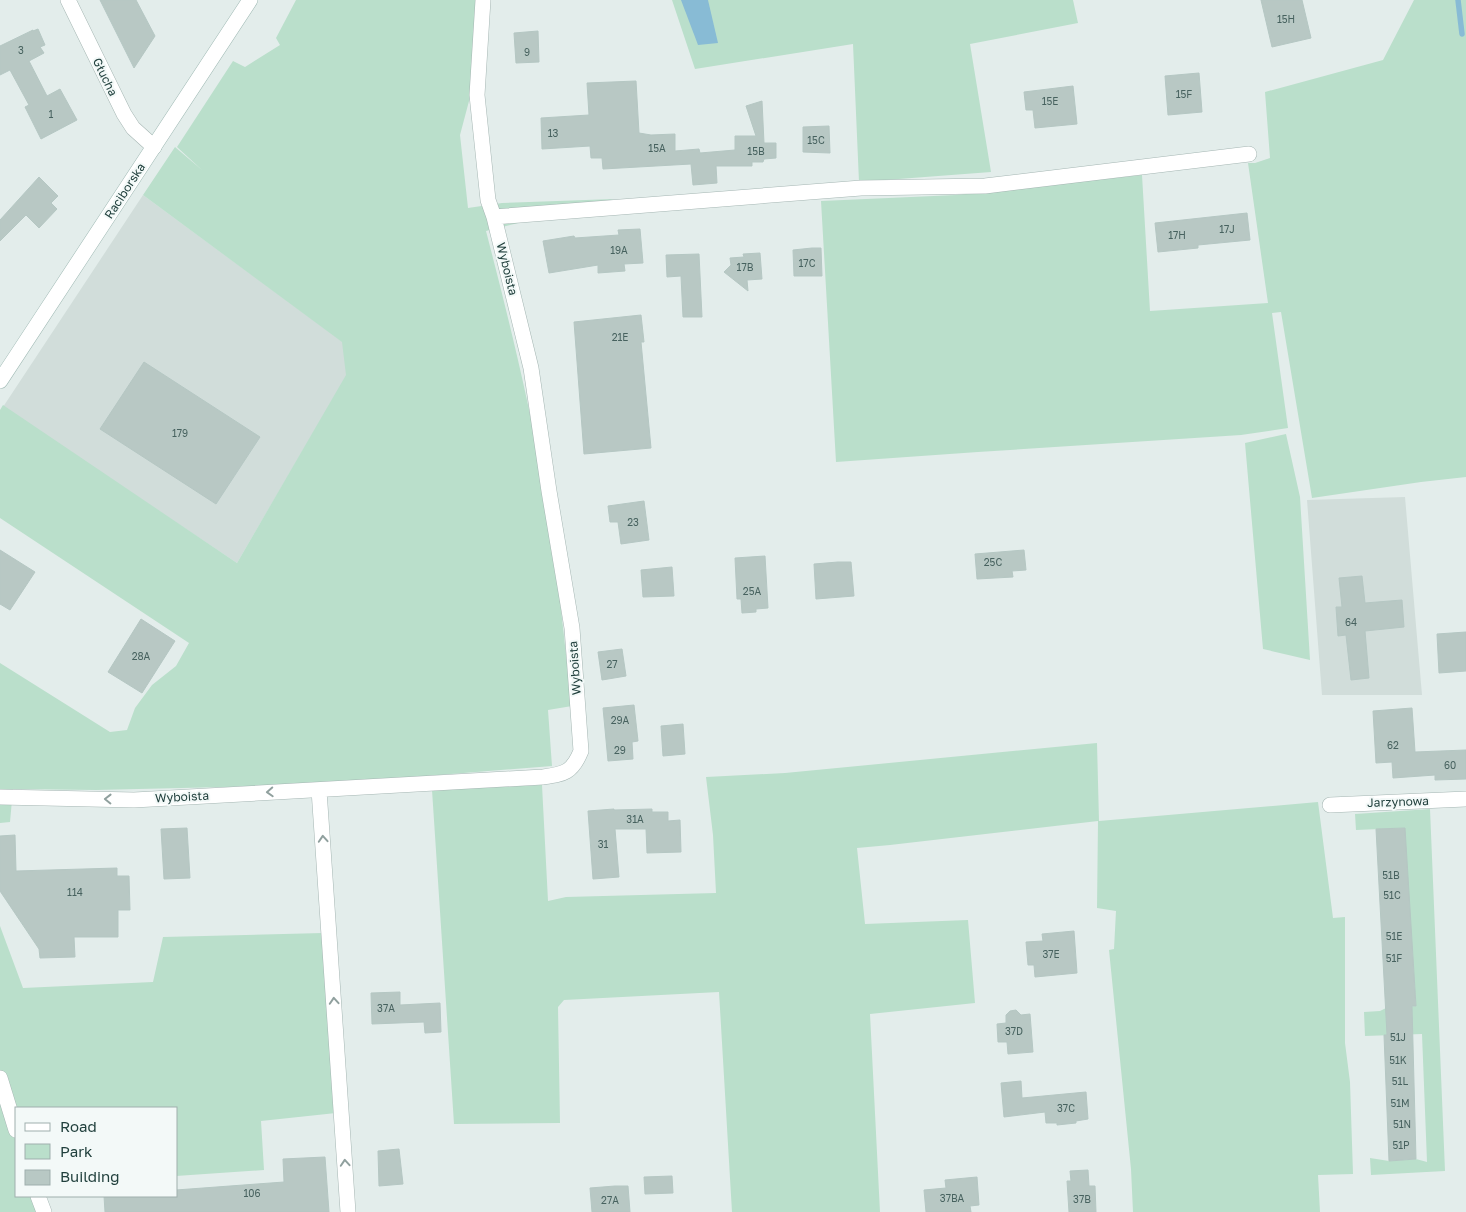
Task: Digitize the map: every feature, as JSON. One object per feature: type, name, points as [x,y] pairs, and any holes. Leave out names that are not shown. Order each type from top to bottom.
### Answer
[{"type":"street","name":"Głucha","points":[[68,0],[124,114],[133,128],[154,147]]},
{"type":"street","name":"Raciborska","points":[[0,381],[250,0]]},
{"type":"street","name":"Wyboista","points":[[0,797],[134,800],[543,777],[567,772],[577,761],[581,752],[572,628],[531,368],[494,217],[488,200],[477,95],[483,0]]},
{"type":"street","points":[[494,217],[861,188],[985,186],[1249,154]]},
{"type":"street","points":[[319,790],[348,1212]]},
{"type":"street","name":"Jarzynowa","points":[[1330,805],[1466,799]]},
{"type":"street","points":[[0,1078],[15,1127]]},
{"type":"street","points":[[38,1197],[44,1212]]},
{"type":"shaded area","points":[[143,195],[343,342],[347,375],[237,563],[3,407]]},
{"type":"shaded area","points":[[1405,497],[1422,695],[1322,695],[1307,500]]},
{"type":"green space","points":[[296,0],[477,0],[473,86],[460,135],[468,208],[502,203],[614,199],[486,231],[532,422],[549,514],[556,569],[572,706],[548,710],[552,766],[315,785],[96,790],[13,789],[10,822],[0,823],[0,663],[110,732],[127,730],[135,708],[152,685],[176,666],[189,643],[0,518],[0,410],[3,405],[237,563],[346,375],[342,342],[143,195],[175,147],[202,170],[177,147],[233,61],[245,67],[280,45],[276,38]]},
{"type":"green space","points":[[672,0],[1073,0],[1078,23],[970,44],[991,172],[859,182],[853,44],[695,69]]},
{"type":"green space","points":[[1414,0],[1466,0],[1466,477],[1312,498],[1281,312],[1272,313],[1288,428],[1241,435],[836,462],[821,201],[956,195],[1142,175],[1150,311],[1268,303],[1248,163],[1255,163],[1270,158],[1265,92],[1383,60]]},
{"type":"green space","points":[[1286,434],[1300,497],[1310,660],[1263,649],[1245,443]]},
{"type":"green space","points":[[1097,743],[1099,821],[1318,802],[1333,918],[1345,917],[1345,1043],[1350,1082],[1353,1174],[1318,1175],[1320,1212],[1133,1212],[1131,1169],[1109,950],[1114,949],[1116,911],[1097,908],[1098,821],[857,848],[865,924],[968,920],[975,1003],[870,1014],[880,1212],[732,1212],[719,992],[564,1000],[558,1007],[560,1123],[454,1124],[432,790],[542,785],[548,901],[566,897],[716,893],[713,835],[706,777],[785,773]]},
{"type":"green space","points":[[1430,809],[1445,1171],[1371,1175],[1370,1158],[1389,1161],[1416,1159],[1427,1162],[1422,1034],[1365,1036],[1364,1012],[1416,1006],[1404,828],[1356,830],[1355,814]]},
{"type":"green space","points":[[0,926],[23,988],[153,982],[163,937],[323,933],[336,1113],[261,1121],[264,1170],[178,1176],[178,1107],[17,1107],[11,1102],[15,1117],[15,1197],[41,1197],[46,1212],[0,1212]]},
{"type":"water","points":[[681,0],[708,0],[718,43],[698,45]]},
{"type":"building","points":[[100,0],[136,0],[155,36],[134,68]]},
{"type":"building","points":[[1261,0],[1302,0],[1311,38],[1272,47]]},
{"type":"building","points":[[38,29],[45,45],[40,47],[44,53],[29,61],[47,96],[60,89],[77,120],[41,139],[25,107],[29,105],[10,70],[0,75],[0,46]]},
{"type":"building","points":[[538,31],[539,62],[516,63],[514,33]]},
{"type":"building","points":[[1199,73],[1202,112],[1168,115],[1165,76]]},
{"type":"building","points":[[636,81],[639,133],[651,135],[675,134],[675,151],[699,149],[700,153],[735,150],[735,136],[756,136],[746,106],[762,101],[764,143],[776,143],[776,158],[764,159],[763,162],[752,162],[752,166],[716,166],[717,183],[693,185],[691,164],[603,169],[602,158],[591,158],[590,146],[542,149],[541,118],[589,115],[587,83]]},
{"type":"building","points":[[1073,86],[1077,124],[1035,128],[1033,110],[1026,110],[1024,92]]},
{"type":"building","points":[[829,126],[830,153],[803,152],[803,127]]},
{"type":"building","points":[[39,177],[58,196],[51,203],[57,209],[39,228],[26,215],[0,241],[0,220]]},
{"type":"building","points":[[1247,213],[1250,240],[1198,245],[1198,248],[1158,252],[1155,223]]},
{"type":"building","points":[[640,229],[643,263],[624,264],[625,271],[598,273],[598,265],[549,273],[543,241],[574,236],[575,238],[619,235],[618,230]]},
{"type":"building","points":[[821,248],[822,276],[794,276],[793,250]]},
{"type":"building","points":[[760,253],[762,279],[747,280],[748,291],[724,272],[731,265],[730,258],[744,257],[743,254]]},
{"type":"building","points":[[699,254],[702,317],[683,317],[681,276],[667,277],[666,255]]},
{"type":"building","points":[[641,315],[644,342],[641,342],[651,448],[584,454],[574,322]]},
{"type":"building","points":[[144,362],[260,437],[216,504],[100,429]]},
{"type":"building","points":[[644,501],[649,540],[621,544],[618,522],[610,522],[608,506]]},
{"type":"building","points":[[0,550],[35,572],[10,610],[0,604]]},
{"type":"building","points":[[1024,550],[1026,570],[1012,571],[1013,577],[977,579],[975,554]]},
{"type":"building","points":[[765,556],[768,608],[756,609],[756,612],[742,613],[741,599],[737,599],[735,558]]},
{"type":"building","points":[[851,562],[854,596],[816,599],[814,564]]},
{"type":"building","points":[[672,567],[674,596],[643,597],[641,570]]},
{"type":"building","points":[[1362,576],[1365,603],[1402,600],[1404,627],[1365,631],[1369,678],[1351,680],[1346,635],[1338,636],[1336,607],[1342,607],[1339,578]]},
{"type":"building","points":[[141,619],[175,641],[142,693],[108,672]]},
{"type":"building","points":[[1466,632],[1466,671],[1439,673],[1437,634]]},
{"type":"building","points":[[622,649],[626,676],[602,680],[598,652]]},
{"type":"building","points":[[634,705],[638,741],[632,742],[633,759],[608,761],[603,708]]},
{"type":"building","points":[[1412,708],[1415,752],[1466,750],[1466,779],[1435,780],[1435,775],[1393,778],[1392,762],[1376,763],[1373,711]]},
{"type":"building","points":[[683,724],[685,754],[663,756],[661,726]]},
{"type":"building","points":[[652,809],[652,812],[668,812],[668,821],[680,820],[681,852],[647,853],[646,829],[615,829],[619,877],[593,879],[588,811]]},
{"type":"building","points":[[187,828],[190,878],[164,879],[161,829]]},
{"type":"building","points":[[1405,828],[1416,1006],[1412,1006],[1416,1159],[1389,1161],[1384,1035],[1387,1035],[1376,829]]},
{"type":"building","points":[[15,835],[16,871],[117,868],[117,876],[129,876],[130,910],[118,910],[118,937],[74,937],[75,957],[40,958],[39,949],[0,891],[0,836]]},
{"type":"building","points":[[1074,931],[1077,973],[1035,977],[1034,965],[1028,965],[1026,942],[1043,941],[1042,934]]},
{"type":"building","points":[[400,992],[400,1005],[440,1003],[441,1032],[425,1033],[424,1022],[372,1024],[371,993]]},
{"type":"building","points":[[1016,1010],[1021,1015],[1030,1014],[1033,1052],[1008,1054],[1007,1042],[998,1042],[997,1024],[1006,1023],[1006,1015],[1010,1011]]},
{"type":"building","points":[[1021,1081],[1022,1098],[1086,1092],[1088,1119],[1076,1121],[1076,1123],[1057,1125],[1057,1123],[1046,1123],[1045,1112],[1004,1117],[1001,1083]]},
{"type":"building","points":[[399,1149],[403,1184],[379,1186],[378,1151]]},
{"type":"building","points":[[325,1157],[329,1212],[105,1212],[104,1197],[178,1197],[178,1190],[284,1182],[283,1159]]},
{"type":"building","points":[[1088,1170],[1089,1186],[1095,1186],[1096,1212],[1069,1212],[1067,1181],[1071,1181],[1070,1171]]},
{"type":"building","points":[[672,1176],[673,1193],[645,1194],[644,1177]]},
{"type":"building","points":[[977,1177],[979,1205],[970,1206],[971,1212],[926,1212],[924,1190],[946,1188],[945,1180]]},
{"type":"building","points":[[628,1186],[630,1212],[592,1212],[590,1188]]},
{"type":"waterway","points":[[1458,0],[1462,34]]}]
